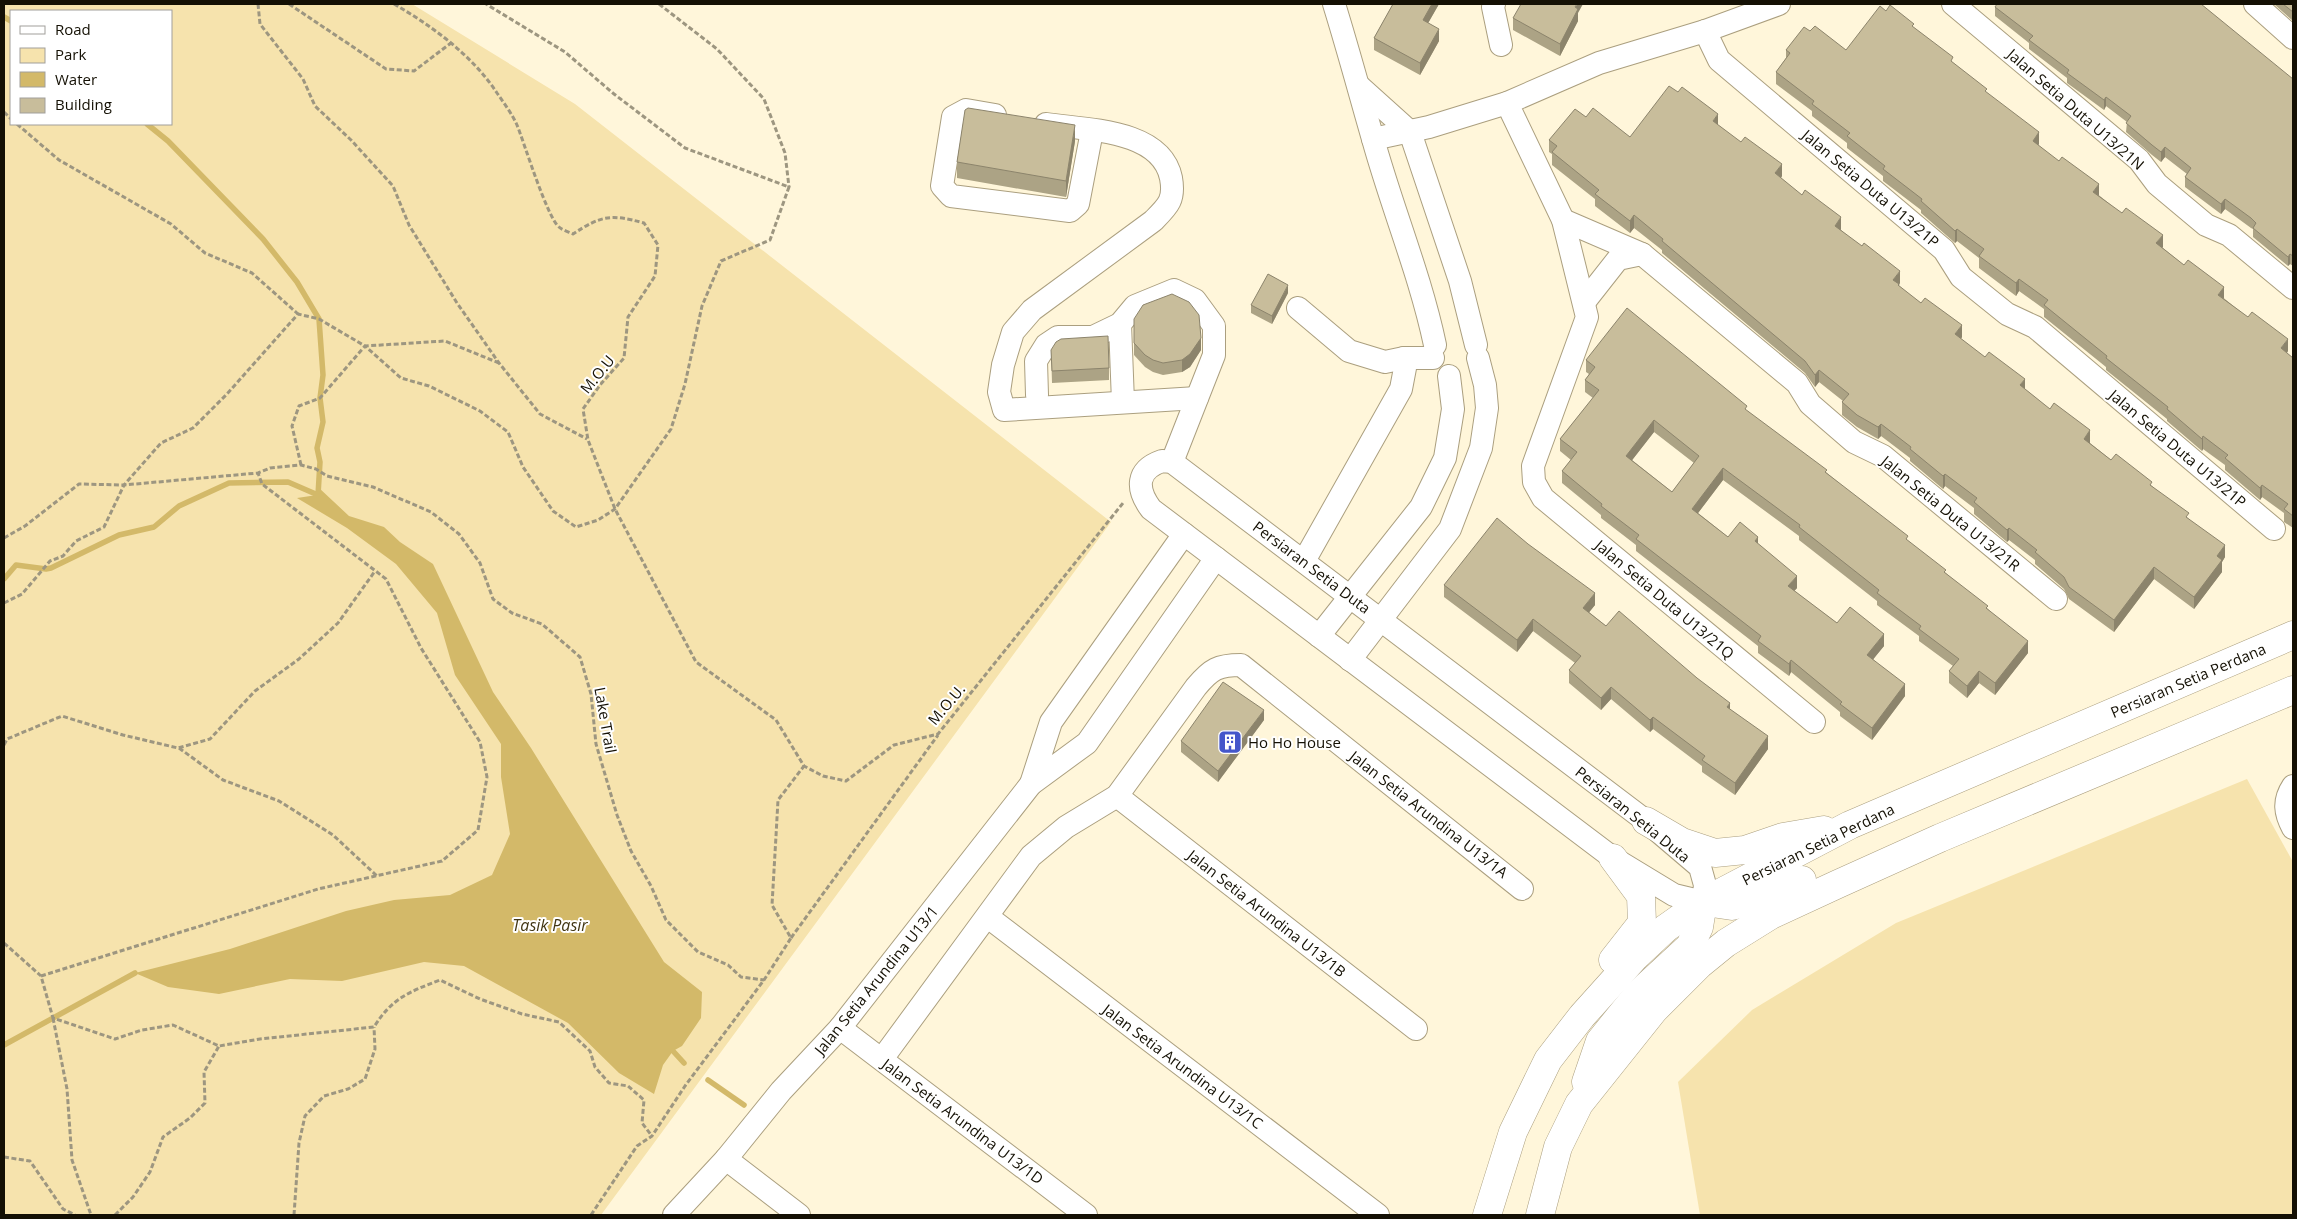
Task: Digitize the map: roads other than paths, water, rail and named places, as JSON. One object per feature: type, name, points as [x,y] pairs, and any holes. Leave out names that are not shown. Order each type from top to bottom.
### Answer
[{"type":"main road","name":"Persiaran Setia Perdana","points":[[1487,1215],[1513,1132],[1548,1060],[1582,1016],[1635,957],[1666,928],[1703,902],[1850,825],[2293,635]]},
{"type":"main road","points":[[1579,1104],[1654,1010],[1699,965],[1726,944],[1771,915],[1940,838],[2293,690]]},
{"type":"main road","points":[[1646,821],[1682,842],[1715,853],[1745,850],[1783,837],[1850,825]]},
{"type":"main road","points":[[1540,1215],[1558,1147],[1579,1104],[1600,1041],[1638,994],[1690,946],[1699,927],[1703,902],[1732,906],[1757,900],[1856,856],[1940,838]]},
{"type":"main road","points":[[1582,1016],[1608,967],[1630,936],[1642,923],[1641,896],[1612,858]]},
{"type":"street","points":[[1298,308],[1349,351],[1385,362],[1434,352],[1443,336],[1455,332],[1467,336],[1477,352],[1472,369],[1462,376],[1449,376],[1438,369],[1434,352],[1426,305],[1373,139],[1360,87],[1334,4]]},
{"type":"street","points":[[1494,4],[1501,45]]},
{"type":"street","points":[[1373,139],[1410,132],[1507,103],[1599,63],[1705,31],[1779,4]]},
{"type":"street","name":"Jalan Setia Duta U13/21N","points":[[1953,4],[2139,160],[2157,184],[2206,225],[2229,234],[2293,288]]},
{"type":"street","points":[[2254,4],[2293,38]]},
{"type":"street","name":"Jalan Setia Duta U13/21P","points":[[1705,31],[1719,60],[1944,250],[1961,277],[2007,314],[2035,327],[2274,529]]},
{"type":"street","points":[[1350,660],[1450,529],[1482,448],[1487,408],[1485,386],[1460,281],[1410,132],[1360,87]]},
{"type":"street","points":[[1507,103],[1563,220],[1585,301]]},
{"type":"street","points":[[1092,131],[1078,204],[1070,210],[951,196],[942,186],[953,118],[966,110],[1118,134],[1144,142],[1163,159],[1170,175],[1173,194],[1166,209],[1153,221],[1032,310],[1013,332],[1003,364],[999,392],[1004,410],[1197,398]]},
{"type":"street","name":"Jalan Setia Duta U13/21R","points":[[1563,220],[1642,254],[1797,383],[1810,404],[1854,442],[1883,456],[2056,599]]},
{"type":"street","points":[[1585,301],[1618,259],[1642,254]]},
{"type":"street","points":[[1037,395],[1036,361],[1046,345],[1058,338],[1093,337],[1120,324],[1135,306],[1157,295],[1174,290],[1195,300],[1214,326],[1214,355],[1172,462],[1151,465],[1141,477],[1140,488],[1143,499],[1151,509],[1612,858],[1674,895],[1703,902]]},
{"type":"street","name":"Jalan Setia Duta U13/21Q","points":[[1585,301],[1587,317],[1533,466],[1534,482],[1543,498],[1814,722]]},
{"type":"street","points":[[1120,324],[1123,402]]},
{"type":"street","points":[[1304,561],[1401,388],[1405,368],[1404,358]]},
{"type":"street","points":[[1319,636],[1421,507],[1445,458],[1453,409],[1449,376]]},
{"type":"street","name":"Persiaran Setia Duta","points":[[1172,462],[1646,821],[1700,867],[1705,885],[1703,902]]},
{"type":"street","points":[[1031,784],[1051,722],[1184,534]]},
{"type":"street","points":[[1031,784],[1087,743],[1216,558]]},
{"type":"street","name":"Jalan Setia Arundina U13/1A","points":[[1118,796],[1208,673],[1223,665],[1241,665],[1522,889]]},
{"type":"street","name":"Jalan Setia Arundina U13/1","points":[[674,1215],[726,1159],[781,1090],[840,1028],[1031,784]]},
{"type":"street","points":[[2293,786],[2285,804],[2286,816],[2293,828]]},
{"type":"street","points":[[882,1059],[1031,856],[1066,827],[1118,796]]},
{"type":"street","name":"Jalan Setia Arundina U13/1B","points":[[1118,796],[1416,1029]]},
{"type":"street","name":"Jalan Setia Arundina U13/1C","points":[[988,917],[1378,1215]]},
{"type":"street","name":"Jalan Setia Arundina U13/1D","points":[[840,1028],[1086,1215]]},
{"type":"street","points":[[726,1159],[798,1215]]},
{"type":"water","name":"Tasik Pasir","points":[[318,487],[349,516],[384,527],[400,542],[433,564],[493,692],[531,748],[664,962],[702,992],[701,1018],[682,1046],[673,1051],[663,1065],[654,1094],[619,1073],[568,1023],[464,966],[424,962],[342,981],[290,979],[219,994],[168,987],[135,973],[230,949],[346,911],[394,900],[450,895],[492,875],[510,834],[501,777],[501,744],[455,675],[437,613],[396,564],[347,528],[297,498],[317,495]]},
{"type":"waterway","points":[[4,17],[10,20]]},
{"type":"waterway","points":[[4,579],[16,565],[51,568],[119,535],[154,527],[179,506],[229,483],[288,482],[318,495],[320,462],[317,448],[323,422],[320,398],[323,375],[319,319],[297,282],[263,239],[168,141],[148,125]]},
{"type":"waterway","points":[[4,1045],[135,973]]},
{"type":"waterway","points":[[673,1051],[684,1063]]},
{"type":"waterway","points":[[708,1080],[744,1105]]},
{"type":"place","name":"Ho Ho House","points":[[1230,742]]}]
